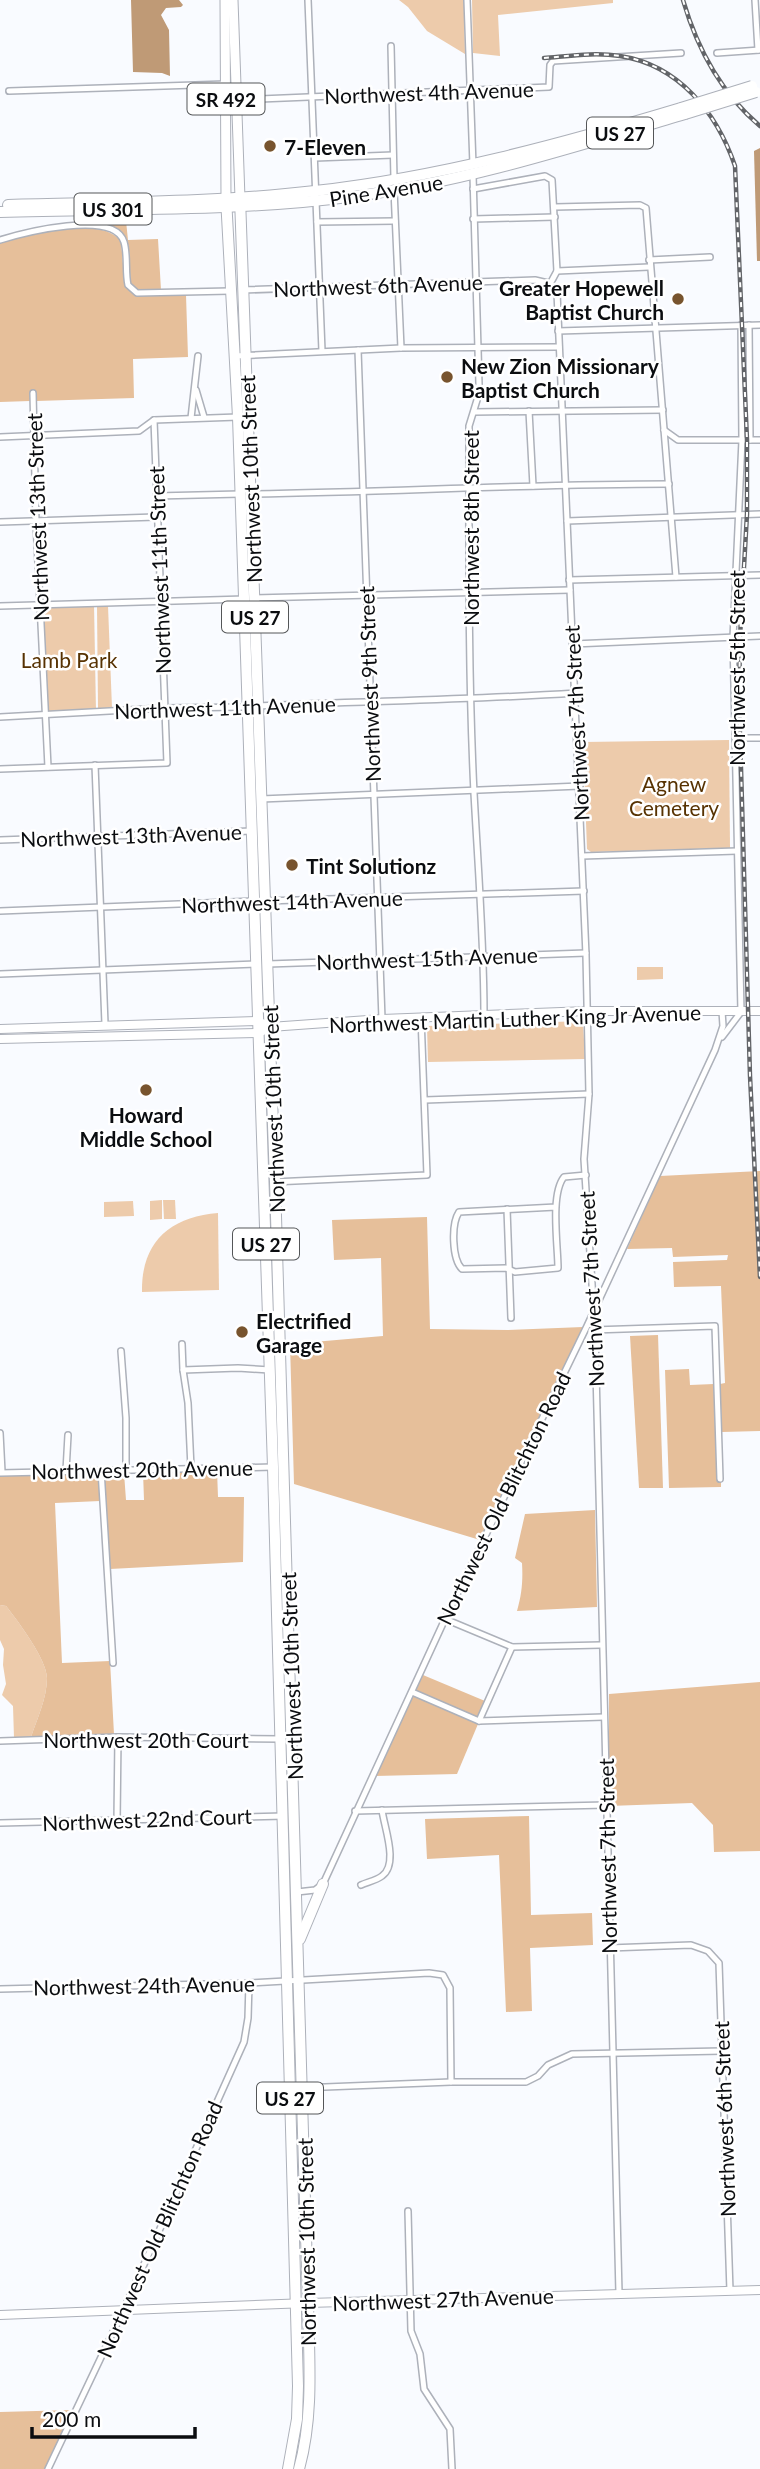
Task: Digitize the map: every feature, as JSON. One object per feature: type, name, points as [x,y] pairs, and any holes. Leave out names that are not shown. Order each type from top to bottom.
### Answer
[{"type":"highway","name":"Pine Avenue","points":[[0,212],[227,203],[316,196],[394,185],[473,170],[757,88]]},
{"type":"highway","name":"Northwest 10th Street","points":[[240,202],[243,290],[241,356],[257,831],[262,964],[270,1027],[280,1339],[277,1605],[298,2401],[295,2440],[288,2469]]},
{"type":"highway","name":"Pine Avenue","points":[[0,205],[227,203]]},
{"type":"highway","name":"Northwest 10th Street","points":[[227,203],[230,291],[241,356]]},
{"type":"highway","name":"Northwest 10th Street","points":[[262,964],[258,1021],[263,1182],[270,1370],[289,1622],[308,2303],[308,2420],[299,2469]]},
{"type":"highway","points":[[269,1340],[280,1339]]},
{"type":"highway","points":[[277,1605],[285,1612],[289,1622]]},
{"type":"highway","points":[[298,1942],[323,1884]]},
{"type":"highway","points":[[293,2201],[305,2200]]},
{"type":"main road","name":"SR 492","points":[[225,0],[227,203]]},
{"type":"main road","name":"Northwest 10th Street","points":[[233,0],[240,202]]},
{"type":"main road","name":"Northwest Martin Luther King Jr Avenue","points":[[0,1039],[259,1032],[270,1027],[421,1017],[587,1011],[760,1011]]},
{"type":"main road","points":[[0,1029],[258,1021],[270,1027]]},
{"type":"main road","name":"Northwest 27th Avenue","points":[[0,2315],[760,2290]]},
{"type":"street","points":[[309,0],[322,351]]},
{"type":"street","name":"Northwest 8th Street","points":[[467,0],[479,384],[469,426],[468,594],[474,792],[484,957],[484,1015]]},
{"type":"street","points":[[717,52],[759,50],[755,0]]},
{"type":"street","points":[[391,46],[401,348]]},
{"type":"street","name":"Northwest 4th Avenue","points":[[237,100],[549,87],[550,65],[553,61],[681,53]]},
{"type":"street","points":[[9,91],[226,83]]},
{"type":"street","points":[[315,158],[393,155]]},
{"type":"street","points":[[472,189],[545,176],[552,180],[557,271],[552,286]]},
{"type":"street","points":[[555,207],[640,205],[646,208],[676,577]]},
{"type":"street","points":[[473,219],[555,217]]},
{"type":"street","points":[[317,222],[395,221]]},
{"type":"street","points":[[0,240],[32,230],[65,225],[104,226],[124,240],[128,285],[137,293],[230,291]]},
{"type":"street","points":[[557,271],[710,257]]},
{"type":"street","name":"Northwest 6th Avenue","points":[[243,290],[535,280],[552,286]]},
{"type":"street","name":"Northwest 7th Street","points":[[552,286],[558,292],[561,410],[584,891],[589,1094],[586,1175],[594,1309],[619,2293]]},
{"type":"street","name":"Northwest 5th Street","points":[[741,325],[743,440],[733,638],[741,1012]]},
{"type":"street","points":[[749,325],[750,440]]},
{"type":"street","points":[[558,331],[760,325]]},
{"type":"street","points":[[241,356],[401,348],[559,346]]},
{"type":"street","name":"Northwest 9th Street","points":[[358,350],[382,1019]]},
{"type":"street","points":[[191,418],[198,356]]},
{"type":"street","points":[[195,387],[204,417]]},
{"type":"street","name":"Northwest 13th Street","points":[[33,393],[36,522],[48,767]]},
{"type":"street","points":[[474,412],[663,410]]},
{"type":"street","points":[[529,411],[533,486]]},
{"type":"street","points":[[0,437],[139,431],[154,420],[243,417]]},
{"type":"street","name":"Northwest 11th Street","points":[[95,765],[167,763],[154,420]]},
{"type":"street","points":[[664,430],[678,440],[760,440]]},
{"type":"street","points":[[156,496],[565,484],[668,484]]},
{"type":"street","points":[[567,521],[760,514]]},
{"type":"street","points":[[0,523],[156,517]]},
{"type":"street","points":[[569,580],[760,575]]},
{"type":"street","points":[[0,606],[570,590]]},
{"type":"street","points":[[573,643],[760,636]]},
{"type":"street","name":"Northwest 11th Avenue","points":[[0,718],[164,708],[472,699],[576,692]]},
{"type":"street","points":[[743,738],[760,738]]},
{"type":"street","points":[[0,769],[95,765],[106,1024]]},
{"type":"street","name":"Northwest 13th Avenue","points":[[256,800],[580,786]]},
{"type":"street","name":"Northwest 13th Avenue","points":[[0,840],[257,831]]},
{"type":"street","points":[[582,856],[737,851]]},
{"type":"street","name":"Northwest 14th Avenue","points":[[0,911],[584,891]]},
{"type":"street","name":"Northwest 15th Avenue","points":[[0,974],[586,953]]},
{"type":"street","name":"Northwest Old Blitchton Road","points":[[715,1050],[723,1026],[722,1011]]},
{"type":"street","name":"Northwest Old Blitchton Road","points":[[323,1884],[445,1619],[587,1326],[715,1050],[732,1020],[741,1012]]},
{"type":"street","points":[[263,1182],[428,1175],[421,1017]]},
{"type":"street","points":[[425,1100],[589,1094]]},
{"type":"street","points":[[556,1207],[459,1212],[454,1219],[455,1259],[462,1269],[510,1269],[515,1272],[558,1268],[556,1207],[560,1181],[564,1177],[586,1175]]},
{"type":"street","points":[[508,1209],[511,1318]]},
{"type":"street","points":[[587,1326],[594,1331],[715,1326],[720,1479]]},
{"type":"street","points":[[182,1344],[191,1468]]},
{"type":"street","points":[[121,1351],[126,1418],[126,1470]]},
{"type":"street","points":[[183,1370],[270,1370]]},
{"type":"street","points":[[0,1433],[1,1473]]},
{"type":"street","points":[[66,1471],[68,1434]]},
{"type":"street","name":"Northwest 20th Avenue","points":[[1,1473],[279,1466]]},
{"type":"street","points":[[101,1470],[113,1663]]},
{"type":"street","points":[[445,1619],[512,1647],[601,1646]]},
{"type":"street","points":[[479,1721],[512,1647]]},
{"type":"street","points":[[412,1692],[479,1721],[604,1717]]},
{"type":"street","points":[[117,1821],[118,1737]]},
{"type":"street","name":"Northwest 20th Court","points":[[0,1741],[118,1737],[293,1739]]},
{"type":"street","points":[[355,1811],[606,1805]]},
{"type":"street","points":[[361,1885],[384,1875],[390,1866],[391,1853],[382,1810]]},
{"type":"street","name":"Northwest 22nd Court","points":[[0,1824],[295,1815]]},
{"type":"street","points":[[297,1892],[315,1890],[323,1884]]},
{"type":"street","name":"Northwest 6th Street","points":[[609,1948],[691,1945],[708,1951],[719,1963],[730,2291]]},
{"type":"street","name":"Northwest 24th Avenue","points":[[0,1989],[288,1982],[429,1973],[443,1975],[450,1987],[451,2082]]},
{"type":"street","name":"Northwest Old Blitchton Road","points":[[48,2469],[123,2311],[244,2042],[249,1983]]},
{"type":"street","points":[[290,2088],[526,2082],[538,2076],[548,2065],[572,2054],[722,2051]]},
{"type":"street","points":[[408,2211],[411,2331],[420,2354],[424,2389],[450,2429],[453,2469]]},
{"type":"green space","points":[[399,0],[464,0],[465,54],[427,31]]},
{"type":"green space","points":[[472,0],[613,0],[613,3],[498,15],[500,56],[473,53]]},
{"type":"green space","name":"Lamb Park","points":[[94,604],[96,712],[46,714],[40,605]]},
{"type":"green space","points":[[97,606],[108,606],[112,708],[98,709]]},
{"type":"green space","name":"Agnew Cemetery","points":[[729,740],[730,848],[591,852],[587,849],[583,742]]},
{"type":"green space","points":[[637,967],[663,967],[663,979],[637,980]]},
{"type":"green space","points":[[583,1021],[585,1059],[428,1062],[427,1026]]},
{"type":"green space","points":[[162,1200],[162,1219],[150,1220],[150,1201]]},
{"type":"green space","points":[[163,1200],[175,1200],[176,1219],[164,1219]]},
{"type":"green space","points":[[133,1201],[134,1216],[104,1217],[104,1202]]},
{"type":"green space","points":[[218,1213],[219,1290],[142,1292],[147,1259],[162,1235],[186,1220]]},
{"type":"green space","points":[[0,1605],[6,1606],[24,1631],[46,1670],[45,1693],[31,1737],[14,1738],[13,1706],[2,1695],[6,1684],[4,1649],[0,1640]]},
{"type":"shaded area","points":[[131,0],[179,0],[183,5],[166,8],[161,15],[169,30],[170,76],[162,73],[133,72]]},
{"type":"shaded area","points":[[760,148],[760,261],[757,261],[754,151]]},
{"type":"shaded area","points":[[126,221],[128,240],[158,239],[161,290],[138,290],[131,284],[129,247],[121,232],[99,223],[67,223]]},
{"type":"shaded area","points":[[66,228],[102,230],[121,241],[125,286],[134,295],[186,295],[188,357],[133,359],[134,398],[36,401],[36,390],[30,390],[30,401],[0,402],[0,243],[33,233]]},
{"type":"shaded area","points":[[760,1171],[760,1431],[722,1432],[720,1384],[725,1383],[721,1286],[674,1287],[673,1262],[727,1260],[728,1255],[673,1257],[672,1248],[627,1249],[660,1176]]},
{"type":"shaded area","points":[[427,1217],[430,1329],[583,1327],[480,1540],[294,1484],[290,1344],[383,1336],[381,1258],[334,1260],[332,1220]]},
{"type":"shaded area","points":[[658,1335],[663,1488],[639,1488],[630,1336]]},
{"type":"shaded area","points":[[689,1369],[690,1385],[714,1384],[717,1481],[721,1481],[721,1487],[669,1488],[665,1370]]},
{"type":"shaded area","points":[[217,1470],[218,1497],[244,1497],[243,1562],[110,1569],[104,1473],[124,1473],[126,1500],[144,1500],[143,1472]]},
{"type":"shaded area","points":[[98,1473],[100,1501],[55,1503],[62,1663],[110,1661],[114,1734],[31,1737],[44,1701],[47,1678],[46,1670],[31,1641],[6,1606],[0,1605],[0,1475]]},
{"type":"shaded area","points":[[595,1510],[597,1607],[517,1611],[521,1593],[522,1563],[515,1558],[525,1514]]},
{"type":"shaded area","points":[[423,1675],[485,1701],[477,1718],[416,1690]]},
{"type":"shaded area","points":[[760,1682],[760,1851],[714,1852],[713,1825],[692,1803],[609,1806],[609,1694]]},
{"type":"shaded area","points":[[413,1696],[478,1724],[457,1774],[375,1776]]},
{"type":"shaded area","points":[[529,1816],[531,1915],[592,1913],[593,1945],[530,1948],[532,2011],[506,2012],[499,1855],[427,1859],[425,1819]]},
{"type":"shaded area","points":[[73,2410],[45,2469],[0,2469],[0,2412]]},
{"type":"railway","points":[[683,0],[695,35],[712,69],[733,99],[760,126]]},
{"type":"railway","points":[[544,58],[611,55],[641,61],[660,70],[693,94],[706,110],[718,128],[735,166],[747,440],[747,514],[739,700],[750,1076],[760,1277]]},
{"type":"place","name":"7-Eleven","points":[[270,146]]},
{"type":"place","name":"Greater Hopewell Baptist Church","points":[[678,299]]},
{"type":"place","name":"New Zion Missionary Baptist Church","points":[[447,377]]},
{"type":"place","name":"Tint Solutionz","points":[[292,865]]},
{"type":"place","name":"Howard Middle School","points":[[146,1090]]},
{"type":"place","name":"Electrified Garage","points":[[242,1332]]}]
